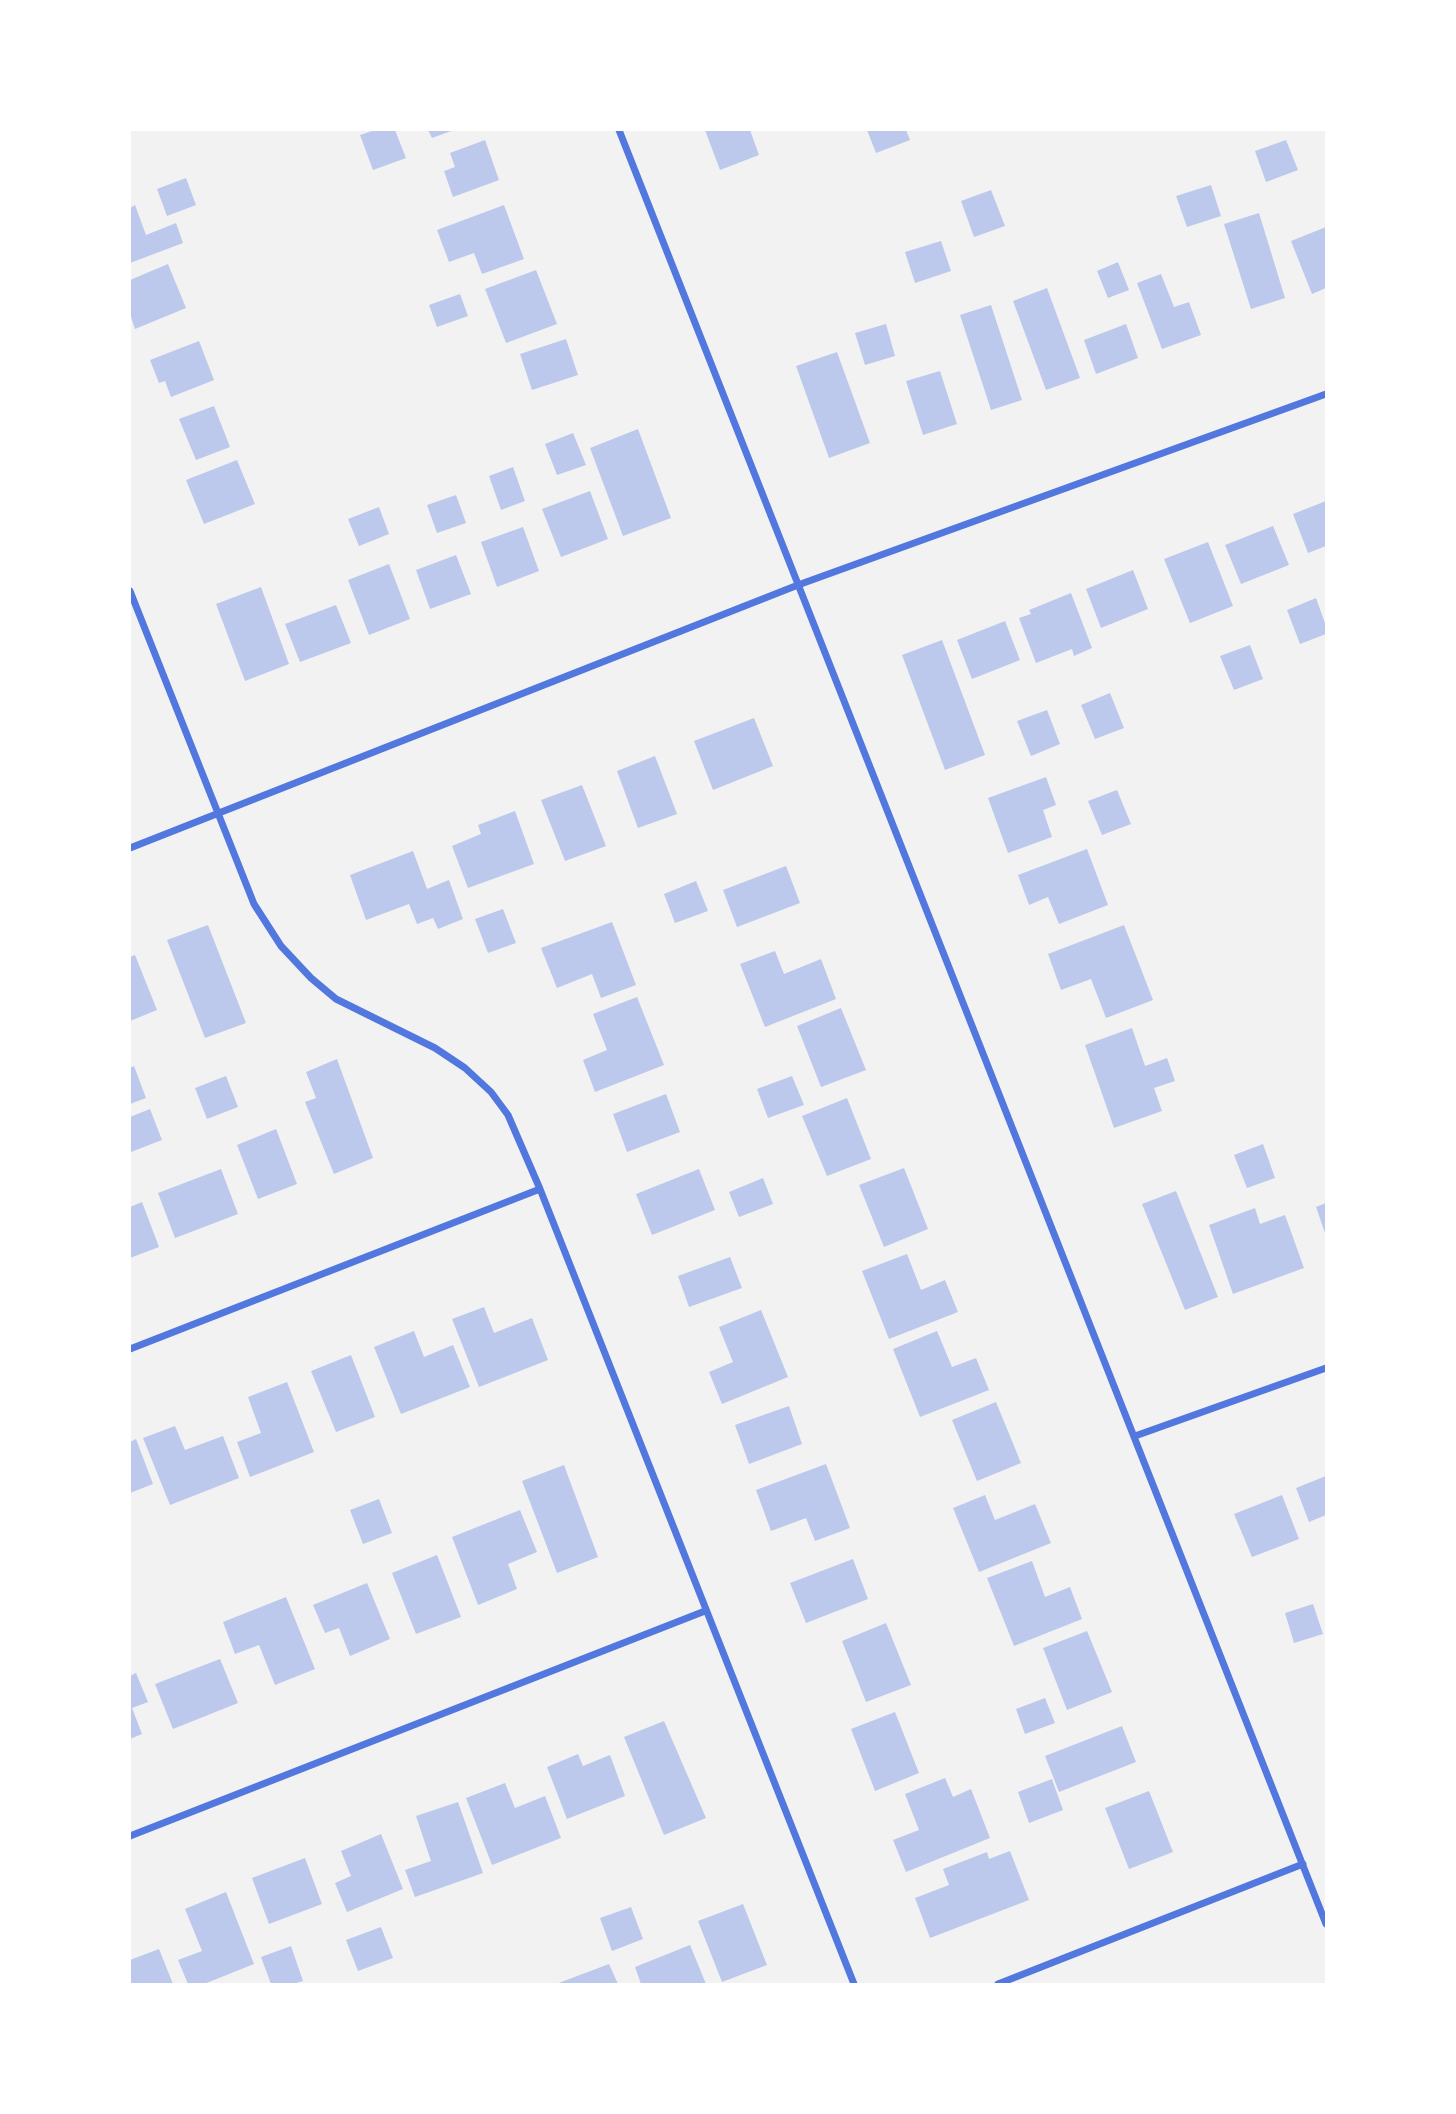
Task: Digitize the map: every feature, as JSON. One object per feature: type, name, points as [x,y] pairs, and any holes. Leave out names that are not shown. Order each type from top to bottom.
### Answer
[{"type":"street","points":[[619,130],[1326,1924]]},
{"type":"street","points":[[130,848],[798,585],[1326,394]]},
{"type":"street","points":[[130,592],[254,904],[281,946],[311,978],[336,999],[435,1048],[465,1068],[491,1092],[508,1115],[540,1189],[854,1984]]},
{"type":"street","points":[[130,1349],[540,1189]]},
{"type":"street","points":[[1135,1436],[1326,1368]]},
{"type":"street","points":[[130,1836],[705,1611]]},
{"type":"street","points":[[998,1984],[1303,1864]]},
{"type":"building","points":[[375,130],[395,130],[406,158],[373,170],[360,135]]},
{"type":"building","points":[[428,130],[454,130],[432,138]]},
{"type":"building","points":[[705,130],[750,130],[759,155],[720,170]]},
{"type":"building","points":[[867,130],[906,130],[910,140],[876,153]]},
{"type":"building","points":[[485,140],[499,180],[453,197],[444,171],[455,167],[450,153]]},
{"type":"building","points":[[1286,140],[1298,170],[1266,182],[1255,151]]},
{"type":"building","points":[[186,178],[196,205],[167,216],[157,189]]},
{"type":"building","points":[[1211,185],[1221,216],[1187,227],[1176,196]]},
{"type":"building","points":[[991,190],[1005,226],[974,237],[961,201]]},
{"type":"building","points":[[135,205],[146,235],[176,223],[183,243],[130,263],[130,208]]},
{"type":"building","points":[[504,205],[524,259],[482,274],[474,253],[449,262],[437,230]]},
{"type":"building","points":[[1259,213],[1285,298],[1251,309],[1224,224]]},
{"type":"building","points":[[1326,227],[1326,288],[1312,294],[1291,241]]},
{"type":"building","points":[[941,241],[951,271],[915,283],[905,252]]},
{"type":"building","points":[[1118,262],[1129,290],[1108,298],[1097,271]]},
{"type":"building","points":[[168,264],[186,308],[135,329],[130,314],[130,280]]},
{"type":"building","points":[[536,270],[557,324],[506,343],[485,289]]},
{"type":"building","points":[[1161,274],[1174,307],[1189,302],[1201,335],[1162,349],[1137,283]]},
{"type":"building","points":[[1047,288],[1080,378],[1046,390],[1013,301]]},
{"type":"building","points":[[460,294],[468,316],[437,327],[429,305]]},
{"type":"building","points":[[991,305],[1022,400],[991,410],[960,315]]},
{"type":"building","points":[[886,324],[895,356],[865,365],[855,333]]},
{"type":"building","points":[[1126,324],[1138,358],[1096,374],[1084,340]]},
{"type":"building","points":[[566,339],[578,375],[532,390],[520,354]]},
{"type":"building","points":[[199,341],[214,380],[171,397],[165,381],[159,383],[150,360]]},
{"type":"building","points":[[837,352],[870,443],[829,458],[796,366]]},
{"type":"building","points":[[940,371],[957,424],[923,435],[906,381]]},
{"type":"building","points":[[214,406],[230,447],[196,460],[179,419]]},
{"type":"building","points":[[638,429],[671,518],[623,536],[590,448]]},
{"type":"building","points":[[573,433],[586,465],[557,475],[545,444]]},
{"type":"building","points":[[237,460],[255,504],[204,524],[186,480]]},
{"type":"building","points":[[513,467],[525,501],[501,510],[489,476]]},
{"type":"building","points":[[590,491],[608,539],[561,557],[542,509]]},
{"type":"building","points":[[456,495],[466,523],[437,533],[427,505]]},
{"type":"building","points":[[1326,501],[1326,546],[1308,553],[1293,514]]},
{"type":"building","points":[[379,507],[389,534],[359,546],[348,519]]},
{"type":"building","points":[[1273,526],[1289,565],[1241,584],[1225,545]]},
{"type":"building","points":[[523,527],[539,571],[497,587],[481,542]]},
{"type":"building","points":[[1208,542],[1233,606],[1190,623],[1164,559]]},
{"type":"building","points":[[456,555],[471,594],[430,609],[416,570]]},
{"type":"building","points":[[389,564],[410,619],[369,635],[348,580]]},
{"type":"building","points":[[1133,570],[1148,609],[1101,628],[1086,589]]},
{"type":"building","points":[[261,587],[289,664],[245,681],[216,604]]},
{"type":"building","points":[[1071,593],[1092,648],[1074,656],[1072,649],[1036,663],[1019,618],[1031,614],[1029,610]]},
{"type":"building","points":[[1316,598],[1326,626],[1326,634],[1300,644],[1287,610]]},
{"type":"building","points":[[336,605],[351,643],[300,662],[285,624]]},
{"type":"building","points":[[1005,621],[1020,660],[972,679],[957,640]]},
{"type":"building","points":[[942,640],[985,755],[945,770],[902,655]]},
{"type":"building","points":[[1250,645],[1263,679],[1234,690],[1220,656]]},
{"type":"building","points":[[1110,693],[1124,728],[1095,739],[1081,705]]},
{"type":"building","points":[[1047,710],[1060,744],[1031,756],[1017,721]]},
{"type":"building","points":[[754,718],[773,766],[713,790],[694,741]]},
{"type":"building","points":[[655,756],[677,814],[638,828],[617,771]]},
{"type":"building","points":[[1046,777],[1056,805],[1043,810],[1052,837],[1008,853],[988,798]]},
{"type":"building","points":[[582,785],[606,846],[565,861],[541,800]]},
{"type":"building","points":[[1117,790],[1131,824],[1102,835],[1088,801]]},
{"type":"building","points":[[515,811],[534,864],[468,888],[452,846],[481,834],[478,825]]},
{"type":"building","points":[[1087,849],[1108,905],[1059,924],[1048,897],[1029,905],[1018,875]]},
{"type":"building","points":[[413,851],[427,889],[449,880],[463,919],[438,929],[433,918],[417,924],[409,904],[366,920],[350,875]]},
{"type":"building","points":[[786,866],[800,903],[737,927],[723,890]]},
{"type":"building","points":[[696,881],[708,911],[675,923],[664,894]]},
{"type":"building","points":[[503,909],[516,943],[488,953],[475,919]]},
{"type":"building","points":[[612,922],[636,985],[601,998],[592,974],[557,988],[541,948]]},
{"type":"building","points":[[208,925],[246,1023],[205,1038],[167,940]]},
{"type":"building","points":[[1124,925],[1153,1000],[1106,1018],[1091,979],[1061,990],[1048,954]]},
{"type":"building","points":[[775,951],[784,974],[821,959],[836,999],[765,1027],[740,964]]},
{"type":"building","points":[[135,955],[157,1010],[130,1021],[130,957]]},
{"type":"building","points":[[637,997],[664,1065],[595,1092],[583,1060],[607,1050],[593,1014]]},
{"type":"building","points":[[841,1008],[866,1070],[821,1087],[797,1026]]},
{"type":"building","points":[[1132,1028],[1145,1066],[1167,1058],[1175,1081],[1154,1088],[1162,1111],[1114,1128],[1085,1045]]},
{"type":"building","points":[[337,1059],[373,1158],[334,1174],[305,1102],[316,1098],[306,1072]]},
{"type":"building","points":[[134,1066],[146,1098],[130,1104],[130,1068]]},
{"type":"building","points":[[226,1076],[238,1107],[207,1119],[195,1088]]},
{"type":"building","points":[[792,1076],[804,1105],[768,1118],[757,1089]]},
{"type":"building","points":[[666,1094],[680,1132],[627,1152],[613,1114]]},
{"type":"building","points":[[847,1098],[871,1159],[827,1176],[802,1116]]},
{"type":"building","points":[[150,1109],[162,1140],[131,1152],[130,1117]]},
{"type":"building","points":[[276,1129],[297,1184],[258,1199],[237,1145]]},
{"type":"building","points":[[1263,1144],[1275,1178],[1247,1188],[1234,1155]]},
{"type":"building","points":[[904,1168],[928,1229],[884,1247],[859,1185]]},
{"type":"building","points":[[221,1169],[238,1214],[175,1238],[158,1193]]},
{"type":"building","points":[[699,1169],[715,1210],[652,1235],[636,1194]]},
{"type":"building","points":[[763,1178],[773,1204],[739,1217],[729,1192]]},
{"type":"building","points":[[1176,1191],[1218,1297],[1185,1310],[1142,1204]]},
{"type":"building","points":[[142,1202],[159,1247],[130,1258],[130,1207]]},
{"type":"building","points":[[1326,1203],[1326,1236],[1316,1207]]},
{"type":"building","points":[[1255,1208],[1260,1224],[1285,1215],[1304,1268],[1233,1294],[1209,1225]]},
{"type":"building","points":[[907,1254],[921,1290],[945,1280],[958,1312],[889,1339],[862,1271]]},
{"type":"building","points":[[730,1257],[742,1288],[689,1307],[678,1276]]},
{"type":"building","points":[[484,1307],[494,1333],[532,1318],[548,1360],[479,1387],[452,1319]]},
{"type":"building","points":[[761,1310],[788,1377],[722,1404],[709,1372],[733,1362],[719,1327]]},
{"type":"building","points":[[414,1331],[424,1357],[453,1345],[470,1387],[401,1414],[374,1347]]},
{"type":"building","points":[[937,1331],[952,1367],[976,1358],[989,1390],[920,1417],[893,1349]]},
{"type":"building","points":[[351,1355],[375,1417],[336,1432],[311,1371]]},
{"type":"building","points":[[287,1382],[314,1452],[250,1477],[237,1442],[261,1433],[248,1397]]},
{"type":"building","points":[[996,1402],[1021,1463],[977,1481],[952,1420]]},
{"type":"building","points":[[789,1406],[802,1444],[749,1464],[735,1425]]},
{"type":"building","points":[[175,1426],[185,1450],[223,1436],[239,1478],[170,1505],[143,1438]]},
{"type":"building","points":[[136,1439],[153,1484],[130,1493],[130,1442]]},
{"type":"building","points":[[826,1464],[850,1528],[815,1541],[806,1518],[771,1531],[756,1490]]},
{"type":"building","points":[[564,1465],[598,1557],[557,1573],[522,1481]]},
{"type":"building","points":[[1326,1476],[1326,1515],[1309,1522],[1296,1488]]},
{"type":"building","points":[[985,1495],[995,1520],[1035,1504],[1051,1543],[979,1572],[953,1508]]},
{"type":"building","points":[[1282,1495],[1299,1539],[1252,1557],[1234,1514]]},
{"type":"building","points":[[379,1499],[392,1533],[363,1544],[350,1510]]},
{"type":"building","points":[[520,1510],[537,1552],[508,1564],[517,1589],[478,1605],[452,1537]]},
{"type":"building","points":[[437,1555],[461,1617],[416,1634],[392,1573]]},
{"type":"building","points":[[853,1559],[868,1599],[806,1623],[790,1583]]},
{"type":"building","points":[[1032,1561],[1045,1597],[1070,1587],[1082,1619],[1014,1646],[987,1578]]},
{"type":"building","points":[[367,1583],[390,1639],[350,1656],[339,1628],[325,1633],[313,1605]]},
{"type":"building","points":[[286,1597],[315,1669],[275,1685],[259,1645],[235,1654],[223,1622]]},
{"type":"building","points":[[1313,1604],[1323,1634],[1294,1643],[1285,1613]]},
{"type":"building","points":[[886,1623],[911,1685],[866,1702],[842,1641]]},
{"type":"building","points":[[1087,1631],[1112,1692],[1067,1710],[1043,1648]]},
{"type":"building","points":[[220,1659],[238,1703],[173,1729],[155,1684]]},
{"type":"building","points":[[136,1673],[148,1702],[132,1708],[142,1734],[130,1739],[130,1676]]},
{"type":"building","points":[[1045,1698],[1055,1723],[1025,1734],[1016,1709]]},
{"type":"building","points":[[895,1712],[919,1773],[875,1791],[851,1729]]},
{"type":"building","points":[[664,1721],[706,1818],[664,1835],[624,1737]]},
{"type":"building","points":[[1122,1726],[1136,1762],[1059,1792],[1045,1756]]},
{"type":"building","points":[[578,1754],[583,1766],[610,1755],[625,1796],[567,1819],[547,1767]]},
{"type":"building","points":[[945,1778],[953,1797],[971,1789],[990,1838],[906,1872],[893,1840],[919,1830],[905,1794]]},
{"type":"building","points":[[1052,1779],[1063,1810],[1029,1823],[1018,1792]]},
{"type":"building","points":[[505,1783],[515,1808],[545,1796],[561,1838],[492,1865],[466,1798]]},
{"type":"building","points":[[1149,1791],[1173,1852],[1129,1869],[1105,1808]]},
{"type":"building","points":[[458,1802],[483,1873],[415,1897],[405,1870],[431,1861],[416,1816]]},
{"type":"building","points":[[381,1834],[403,1889],[347,1912],[335,1883],[351,1876],[341,1851]]},
{"type":"building","points":[[1010,1851],[1029,1900],[930,1938],[915,1898],[949,1885],[943,1869],[987,1852],[989,1859]]},
{"type":"building","points":[[305,1858],[322,1904],[269,1924],[252,1878]]},
{"type":"building","points":[[226,1892],[254,1964],[204,1984],[188,1984],[178,1960],[202,1951],[185,1909]]},
{"type":"building","points":[[743,1904],[767,1965],[722,1982],[698,1921]]},
{"type":"building","points":[[631,1907],[643,1939],[612,1951],[600,1918]]},
{"type":"building","points":[[381,1927],[393,1958],[358,1971],[346,1940]]},
{"type":"building","points":[[690,1945],[706,1984],[641,1984],[635,1967]]},
{"type":"building","points":[[291,1946],[303,1981],[271,1984],[261,1957]]},
{"type":"building","points":[[159,1949],[173,1984],[130,1984],[130,1960]]},
{"type":"building","points":[[609,1964],[618,1984],[556,1984]]}]
